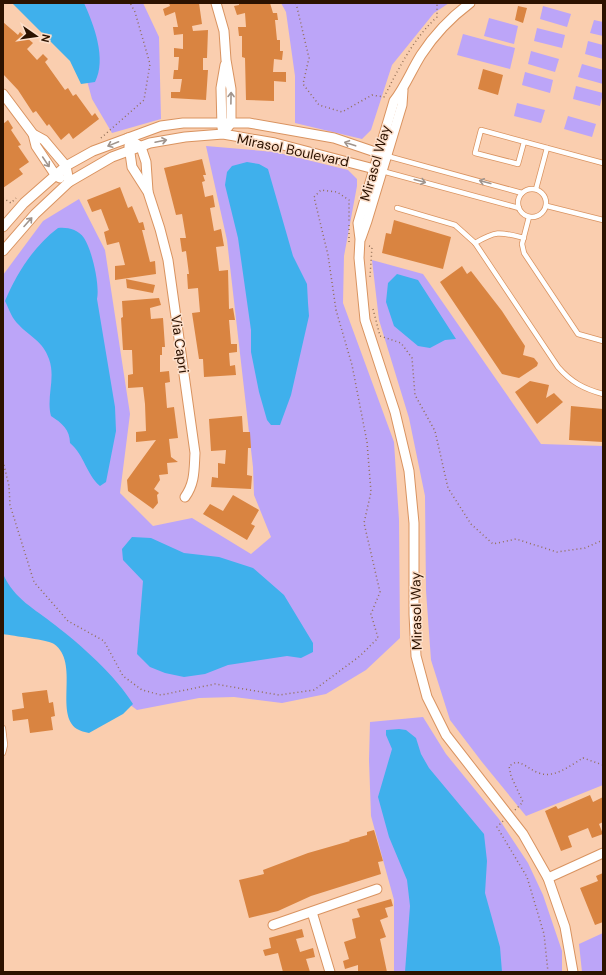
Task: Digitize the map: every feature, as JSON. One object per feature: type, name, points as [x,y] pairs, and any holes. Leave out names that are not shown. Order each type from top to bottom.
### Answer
[{"type":"street","points":[[216,3],[224,31],[226,60],[231,89],[231,123],[223,134]]},
{"type":"street","name":"Mirasol Way","points":[[470,3],[445,25],[431,41],[412,70],[403,90],[394,101],[378,170],[358,223],[360,242],[360,282],[365,320],[395,412],[410,478],[415,549],[414,637],[421,678],[430,704],[446,734],[523,834],[548,878],[565,927],[573,972]]},
{"type":"street","points":[[223,134],[221,124],[221,88],[226,60]]},
{"type":"street","points":[[3,94],[34,134],[44,140],[66,166],[69,182]]},
{"type":"street","name":"Mirasol Boulevard","points":[[3,227],[24,203],[66,166],[93,151],[161,126],[183,123],[249,123],[334,138],[382,154]]},
{"type":"street","points":[[34,134],[36,146],[56,176],[69,182]]},
{"type":"street","name":"Mirasol Boulevard","points":[[3,251],[35,214],[69,182],[112,157],[141,147],[179,138],[223,134],[275,143],[378,170]]},
{"type":"street","points":[[128,138],[141,147]]},
{"type":"street","name":"Via Capri","points":[[128,138],[132,167],[148,192]]},
{"type":"street","name":"Via Capri","points":[[141,147],[146,162],[148,192],[168,260],[194,453],[194,478],[191,488],[185,497]]},
{"type":"street","points":[[548,878],[603,853]]},
{"type":"street","points":[[273,926],[377,890]]},
{"type":"street","points":[[312,912],[330,972]]},
{"type":"lane","points":[[524,142],[518,164],[475,153],[481,130],[603,163]]},
{"type":"lane","points":[[536,189],[547,148]]},
{"type":"lane","points":[[382,154],[522,193]]},
{"type":"lane","points":[[378,170],[519,208],[529,217],[538,216],[545,210],[547,206],[546,197],[536,189],[528,189],[522,193],[518,200],[519,208]]},
{"type":"lane","points":[[547,206],[603,220]]},
{"type":"lane","points":[[397,208],[455,225],[475,243],[558,367],[569,379],[586,390],[603,394]]},
{"type":"lane","points":[[529,217],[522,244],[524,253],[578,334],[603,341]]},
{"type":"lane","points":[[475,243],[494,233],[505,233],[524,238]]},
{"type":"lane","points":[[3,728],[5,746],[3,753]]},
{"type":"path","points":[[98,140],[144,100],[150,64],[135,12],[130,3]]},
{"type":"path","points":[[296,3],[309,58],[303,84],[319,105],[342,112],[372,95],[384,97],[404,57],[426,27],[437,17],[436,3]]},
{"type":"path","points":[[3,461],[9,486],[10,505],[34,582],[68,621],[104,641],[124,676],[136,686],[142,690],[161,695],[214,684],[279,695],[314,690],[360,656],[378,638],[371,614],[380,592],[364,523],[371,492],[367,442],[352,365],[336,310],[328,255],[314,198],[320,190],[337,192],[349,200],[349,243],[360,242],[372,247],[370,278]]},
{"type":"path","points":[[3,198],[11,202],[16,198]]},
{"type":"path","points":[[373,307],[380,336],[401,343],[412,358],[415,395],[435,431],[448,488],[471,524],[493,544],[516,539],[557,552],[585,548],[603,540]]},
{"type":"shaded area","points":[[57,3],[143,3],[159,37],[161,119],[112,133],[92,99],[68,12]]},
{"type":"shaded area","points":[[281,3],[449,3],[434,13],[392,65],[371,130],[362,139],[295,123],[295,76],[286,12]]},
{"type":"shaded area","points":[[543,6],[571,14],[567,27],[540,19]]},
{"type":"shaded area","points":[[489,18],[518,26],[514,44],[484,36]]},
{"type":"shaded area","points":[[594,20],[603,22],[603,36],[590,33]]},
{"type":"shaded area","points":[[537,28],[565,35],[562,48],[534,41]]},
{"type":"shaded area","points":[[463,34],[515,48],[510,69],[457,55]]},
{"type":"shaded area","points":[[588,41],[603,45],[603,59],[585,54]]},
{"type":"shaded area","points":[[531,51],[559,59],[555,72],[528,64]]},
{"type":"shaded area","points":[[582,64],[603,70],[603,84],[578,77]]},
{"type":"shaded area","points":[[525,72],[553,80],[550,93],[522,85]]},
{"type":"shaded area","points":[[576,86],[603,93],[600,106],[573,99]]},
{"type":"shaded area","points":[[517,103],[545,110],[541,123],[514,116]]},
{"type":"shaded area","points":[[568,116],[596,124],[592,137],[564,129]]},
{"type":"shaded area","points":[[206,146],[275,152],[348,170],[357,179],[344,256],[343,303],[394,442],[399,520],[400,638],[366,670],[326,694],[282,703],[234,697],[199,698],[137,710],[109,689],[3,592],[3,275],[43,221],[79,199],[105,250],[130,414],[120,493],[153,526],[192,518],[251,554],[271,537],[254,495],[253,467],[227,240]]},
{"type":"shaded area","points":[[372,260],[423,274],[541,444],[603,446],[603,785],[526,816],[450,720],[431,660],[426,591],[425,496],[409,418],[379,320]]},
{"type":"shaded area","points":[[423,717],[446,754],[499,819],[528,863],[543,895],[562,951],[562,972],[394,972],[394,900],[371,816],[369,760],[370,722]]},
{"type":"shaded area","points":[[603,933],[603,972],[582,972],[579,944]]},
{"type":"water","points":[[12,3],[84,3],[92,21],[98,42],[100,63],[95,82],[81,84],[70,61]]},
{"type":"water","points":[[247,162],[259,164],[268,169],[293,256],[307,284],[309,316],[291,395],[280,425],[271,425],[267,420],[259,392],[251,352],[251,330],[238,238],[225,185],[227,172],[232,166]]},
{"type":"water","points":[[58,228],[72,229],[82,235],[87,243],[95,268],[98,293],[97,299],[115,407],[116,431],[106,482],[100,486],[95,481],[75,448],[70,443],[69,434],[65,427],[51,416],[50,402],[52,373],[46,353],[40,343],[17,323],[5,301],[20,271],[33,252]]},
{"type":"water","points":[[397,274],[418,280],[456,339],[445,340],[430,348],[418,346],[394,326],[386,302],[388,283]]},
{"type":"water","points":[[132,537],[151,538],[184,553],[219,557],[253,568],[284,595],[313,643],[313,652],[301,658],[287,656],[228,665],[205,674],[184,677],[165,673],[150,667],[137,654],[143,581],[123,560],[122,549]]},
{"type":"water","points":[[3,574],[13,591],[19,597],[76,642],[108,672],[126,693],[133,704],[123,714],[89,733],[77,729],[70,722],[66,700],[67,675],[62,652],[51,643],[3,634]]},
{"type":"water","points":[[386,730],[406,730],[416,738],[421,754],[429,768],[484,834],[487,861],[485,893],[500,947],[502,972],[405,972],[410,906],[407,880],[389,837],[378,797],[392,749],[386,735]]},
{"type":"building","points":[[169,3],[199,3],[202,24],[192,26],[193,31],[208,30],[207,58],[203,58],[203,70],[208,70],[206,100],[171,98],[171,92],[180,92],[182,79],[173,79],[174,70],[178,70],[179,57],[174,57],[174,48],[183,49],[183,34],[174,35],[173,27],[178,27],[175,12],[165,16],[163,9],[170,6]]},
{"type":"building","points":[[239,3],[270,3],[273,13],[277,13],[278,20],[275,20],[277,40],[280,40],[280,51],[283,51],[282,60],[274,59],[273,72],[286,72],[286,82],[274,81],[274,101],[246,100],[245,58],[242,57],[242,36],[239,36],[238,27],[246,27],[245,13],[237,15],[234,6],[239,5]]},
{"type":"building","points":[[518,6],[527,8],[523,23],[515,20]]},
{"type":"building","points":[[3,22],[18,35],[20,32],[33,43],[27,49],[37,60],[43,54],[48,59],[45,62],[65,90],[68,88],[73,96],[76,94],[92,116],[95,113],[99,119],[73,139],[69,133],[61,140],[49,124],[47,126],[36,111],[33,113],[18,90],[3,74]]},
{"type":"building","points":[[483,69],[503,75],[498,95],[478,89]]},
{"type":"building","points":[[8,120],[13,128],[11,130],[21,145],[18,146],[29,162],[19,169],[23,174],[3,188],[3,124]]},
{"type":"building","points":[[202,159],[206,175],[203,175],[205,181],[202,182],[205,197],[213,195],[215,207],[210,208],[214,231],[221,229],[224,246],[216,247],[219,271],[228,270],[229,309],[233,308],[235,320],[229,320],[231,344],[237,344],[237,352],[229,353],[230,366],[235,365],[236,375],[204,377],[203,359],[199,359],[192,313],[200,312],[198,288],[188,289],[187,274],[189,274],[186,251],[182,252],[180,238],[186,238],[182,214],[176,215],[164,168]]},
{"type":"building","points":[[120,187],[128,208],[132,206],[139,223],[143,222],[145,230],[142,230],[150,262],[155,261],[156,274],[115,280],[115,266],[125,265],[119,242],[107,245],[104,232],[109,230],[101,209],[92,212],[87,200]]},
{"type":"building","points":[[394,220],[451,237],[443,269],[382,253],[386,233],[391,234]]},
{"type":"building","points":[[462,266],[467,274],[471,271],[502,311],[525,346],[523,355],[534,358],[538,363],[537,366],[519,378],[502,374],[440,282]]},
{"type":"building","points":[[126,279],[155,285],[153,293],[127,288]]},
{"type":"building","points":[[159,298],[161,305],[150,308],[151,319],[163,318],[165,347],[162,347],[162,355],[160,355],[160,372],[169,371],[170,382],[165,383],[167,408],[174,407],[178,438],[169,439],[171,457],[178,462],[167,463],[168,474],[159,475],[160,480],[154,489],[159,493],[157,495],[158,503],[153,509],[128,491],[127,480],[156,440],[136,442],[136,432],[146,431],[143,387],[128,388],[128,375],[133,374],[132,350],[123,350],[121,318],[123,317],[122,301]]},
{"type":"building","points":[[530,381],[549,385],[546,398],[554,393],[563,402],[537,424],[515,392]]},
{"type":"building","points":[[571,406],[603,409],[603,442],[569,440]]},
{"type":"building","points":[[242,416],[243,432],[250,432],[251,448],[248,448],[247,475],[252,476],[251,489],[211,487],[212,477],[218,478],[218,463],[225,464],[226,450],[211,451],[209,419]]},
{"type":"building","points":[[233,495],[259,510],[251,524],[255,526],[247,540],[203,514],[210,504],[223,511]]},
{"type":"building","points":[[47,690],[49,703],[53,702],[55,716],[51,717],[53,730],[30,733],[28,719],[13,721],[12,710],[24,708],[22,693]]},
{"type":"building","points":[[590,795],[593,802],[603,797],[603,822],[599,824],[603,834],[592,838],[588,828],[568,836],[572,847],[561,851],[545,811],[556,806],[558,809]]},
{"type":"building","points":[[374,830],[383,861],[378,862],[381,874],[311,896],[278,911],[249,918],[239,880],[264,874],[263,870],[308,853],[367,835],[367,832]]},
{"type":"building","points":[[603,873],[603,922],[595,925],[580,888],[598,881],[596,876]]},
{"type":"building","points":[[391,899],[393,906],[385,908],[388,917],[380,920],[386,937],[380,939],[387,972],[358,972],[358,965],[345,969],[343,961],[349,959],[344,942],[356,938],[352,919],[360,917],[357,909]]},
{"type":"building","points":[[302,929],[304,937],[296,939],[300,952],[313,948],[315,957],[306,959],[310,972],[283,972],[278,953],[265,956],[263,950],[271,948],[269,938]]}]
